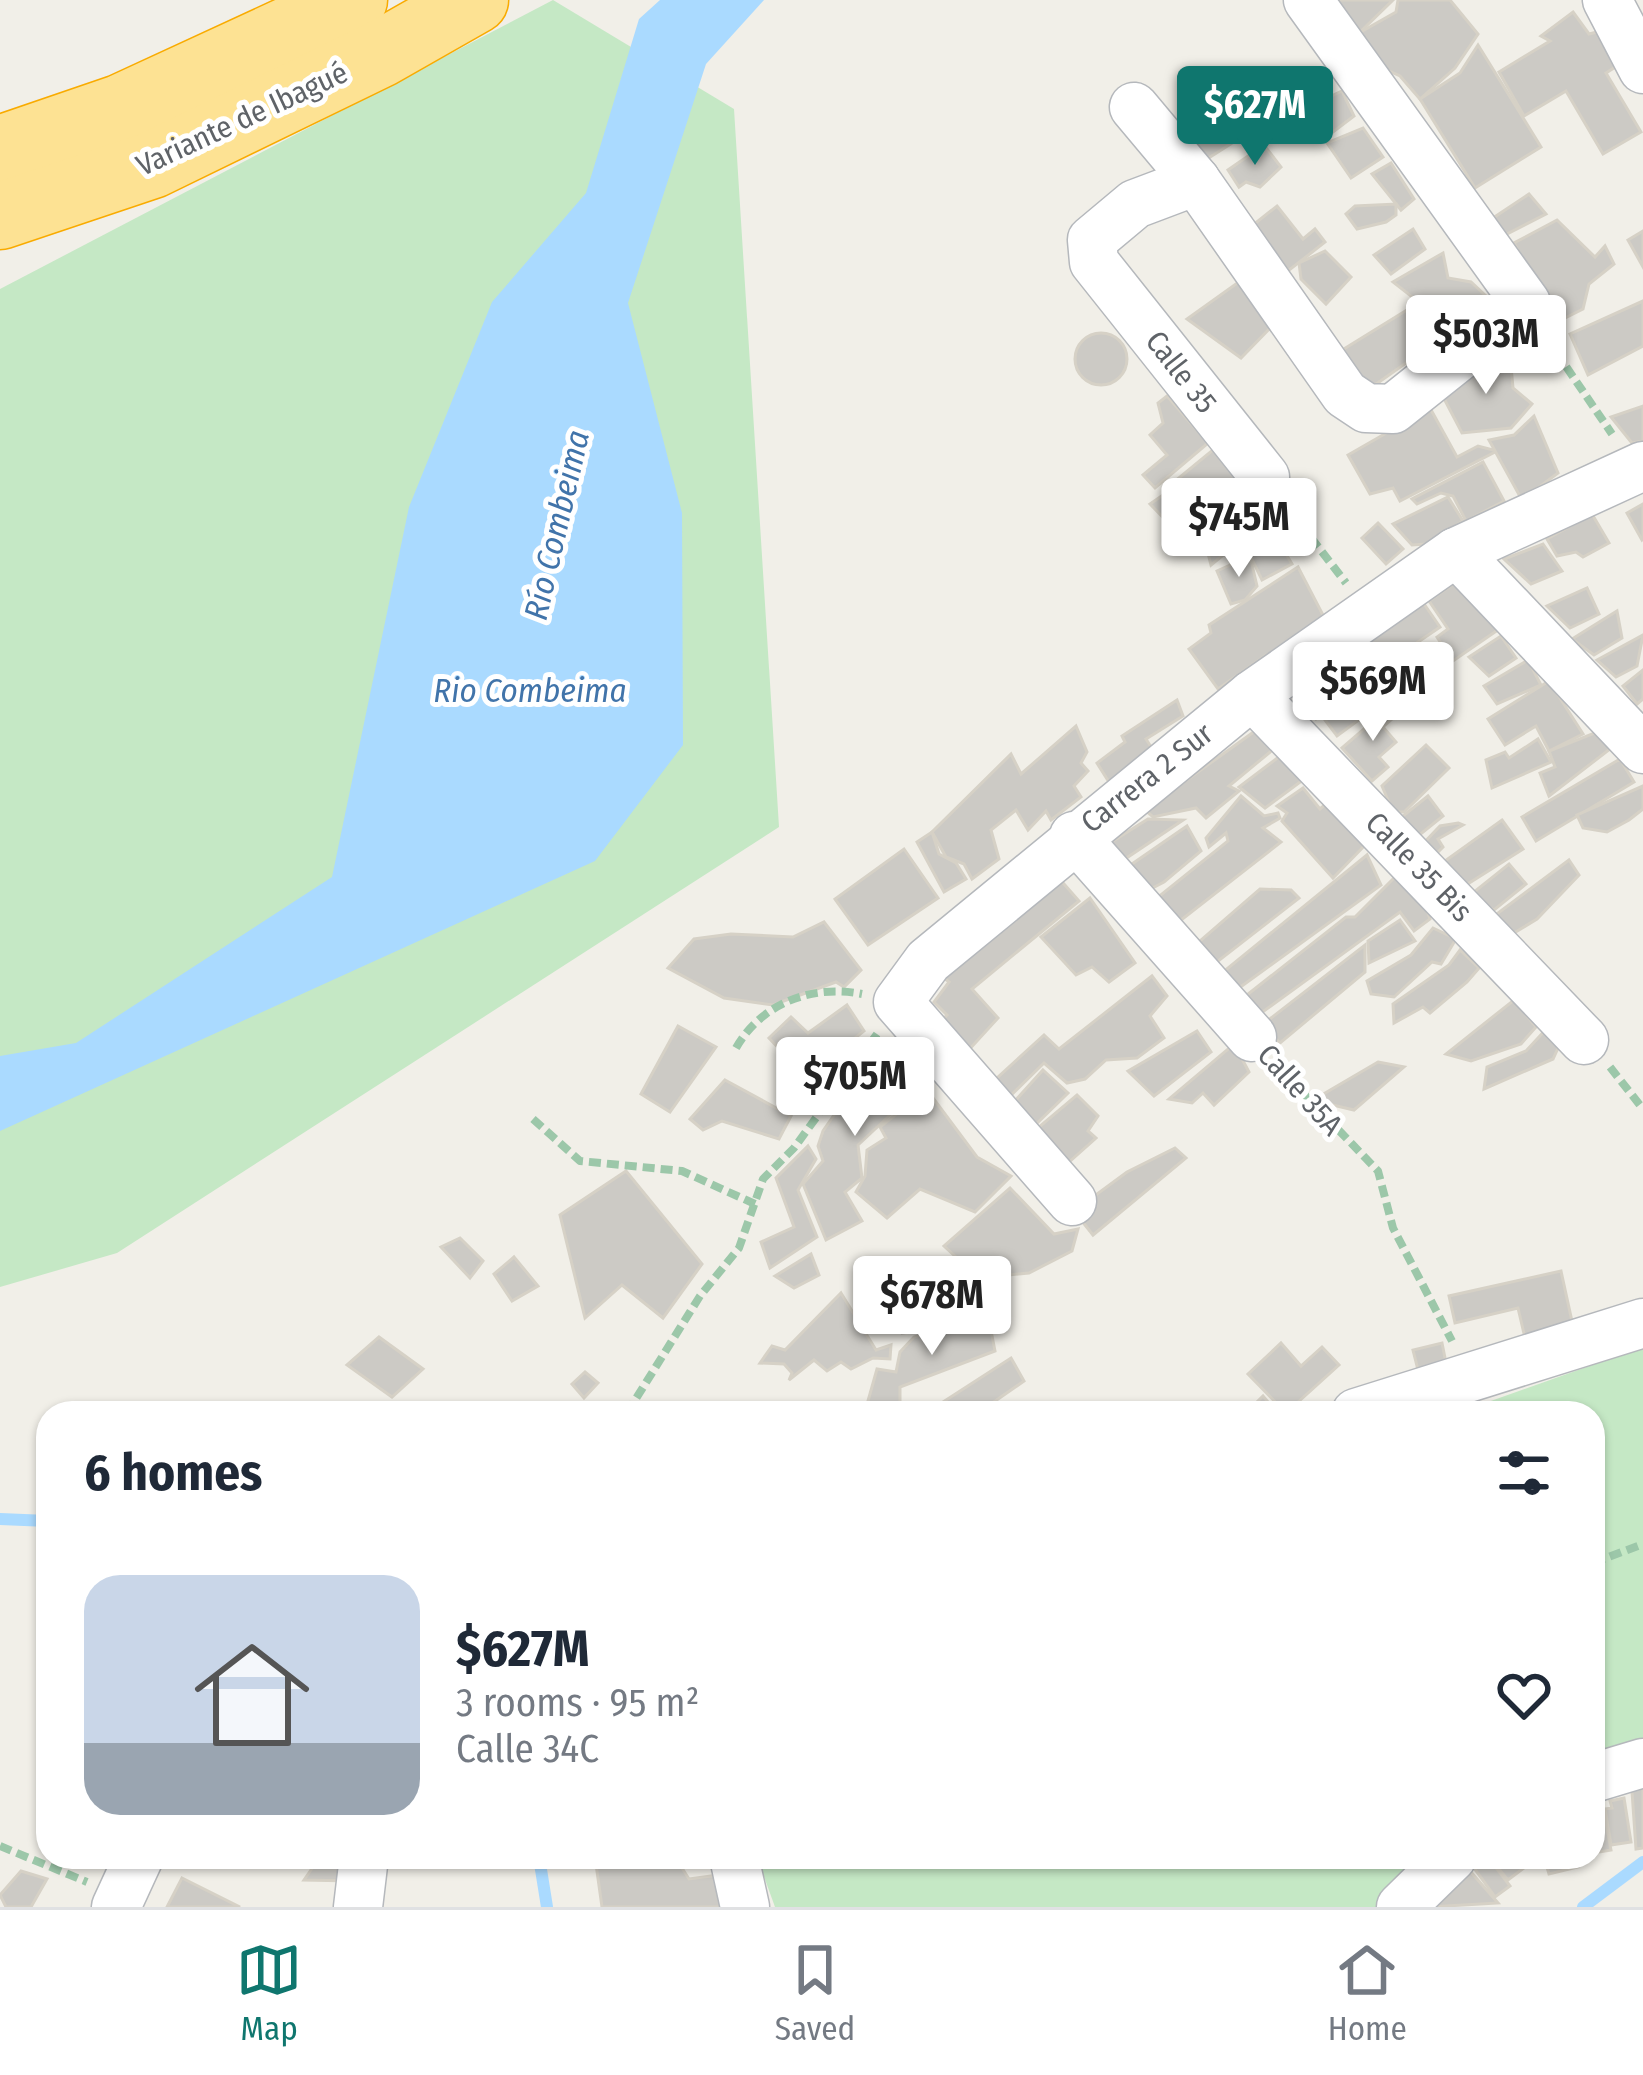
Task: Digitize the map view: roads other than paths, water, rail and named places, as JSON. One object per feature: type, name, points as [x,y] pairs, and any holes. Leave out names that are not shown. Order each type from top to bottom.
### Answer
[{"type":"highway","name":"Variante de Ibagué","points":[[0,149],[121,108],[353,0]]},
{"type":"highway","name":"Variante de Ibagué","points":[[0,216],[152,165],[380,54],[475,0]]},
{"type":"street","points":[[1134,107],[1196,181],[1345,394],[1366,408],[1393,409],[1526,303],[1308,0]]},
{"type":"street","points":[[1607,0],[1643,69]]},
{"type":"street","name":"Calle 35","points":[[1196,181],[1135,204],[1092,240],[1094,262],[1264,477]]},
{"type":"street","name":"Carrera 2 Sur","points":[[1072,1202],[898,1002],[928,961],[1074,836],[1252,694],[1456,552],[1641,468]]},
{"type":"street","points":[[1456,552],[1643,748]]},
{"type":"street","name":"Calle 35 Bis","points":[[1252,694],[1584,1040]]},
{"type":"street","name":"Calle 35A","points":[[1074,836],[1252,1036]]},
{"type":"street","points":[[1394,1401],[1643,1323]]},
{"type":"street","points":[[1605,1774],[1643,1762]]},
{"type":"street","points":[[358,1907],[363,1869]]},
{"type":"street","points":[[737,1869],[746,1907]]},
{"type":"street","points":[[1401,1907],[1439,1869]]},
{"type":"water","name":"Rio Combeima","points":[[660,0],[764,0],[706,64],[628,303],[682,513],[683,745],[595,861],[0,1131],[0,1056],[76,1043],[332,877],[409,507],[492,302],[586,193],[639,19]]},
{"type":"waterway","points":[[0,1519],[36,1520]]},
{"type":"waterway","points":[[1583,1907],[1643,1862]]},
{"type":"waterway","points":[[541,1869],[547,1907]]},
{"type":"water label","name":"Río Combeima","points":[[557,525]]}]
